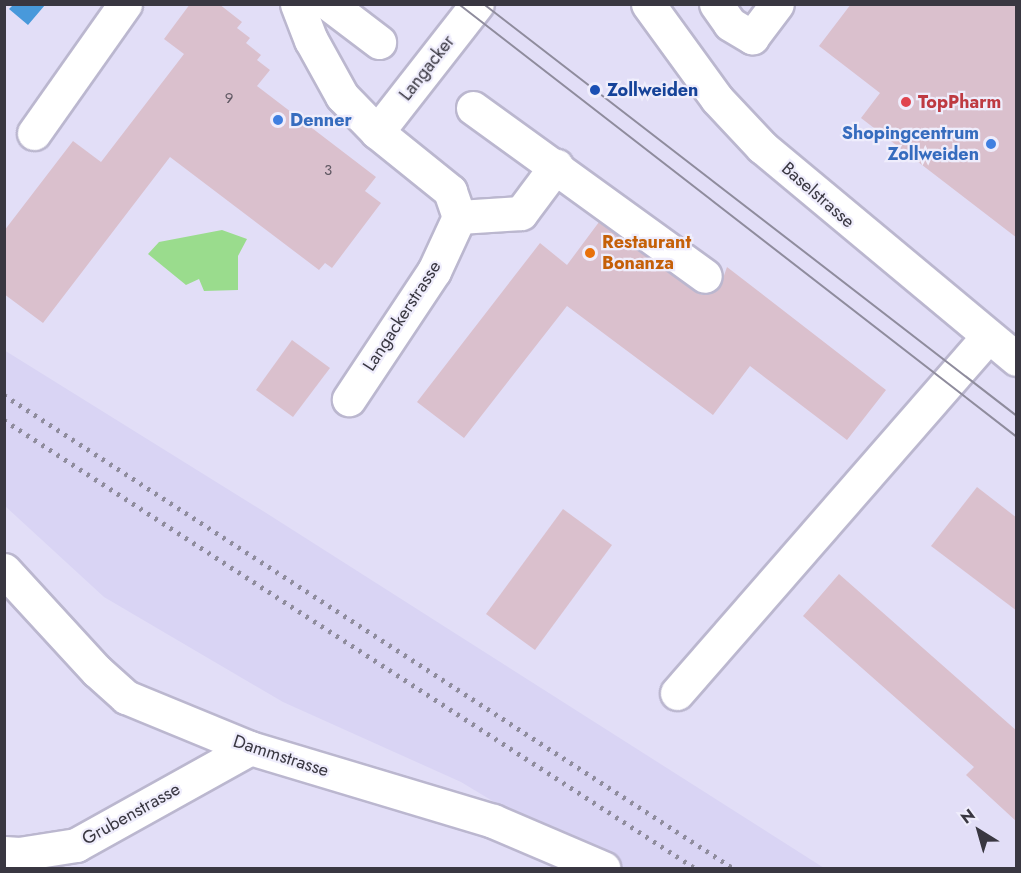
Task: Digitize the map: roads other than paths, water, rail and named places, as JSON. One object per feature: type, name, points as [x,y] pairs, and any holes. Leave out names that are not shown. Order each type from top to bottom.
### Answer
[{"type":"street","points":[[34,133],[126,4]]},
{"type":"street","points":[[297,4],[311,40],[342,96],[377,132],[450,191],[459,217],[521,213],[556,166]]},
{"type":"street","points":[[329,4],[379,42]]},
{"type":"street","name":"Langacker","points":[[377,132],[477,4]]},
{"type":"street","name":"Baselstrasse","points":[[648,4],[717,99],[762,147],[1017,359]]},
{"type":"street","points":[[716,4],[730,24],[752,37],[777,4]]},
{"type":"street","points":[[473,108],[705,276]]},
{"type":"street","name":"Langackerstrasse","points":[[349,399],[434,271],[459,217]]},
{"type":"street","points":[[677,693],[988,337]]},
{"type":"street","name":"Dammstrasse","points":[[4,570],[97,671],[126,697],[250,748],[493,821],[603,868]]},
{"type":"street","name":"Grubenstrasse","points":[[4,853],[77,857],[250,748]]},
{"type":"water","points":[[13,5],[45,5],[28,25],[9,9]]},
{"type":"tram line","points":[[459,4],[1016,436]]},
{"type":"tram line","points":[[484,4],[1016,415]]},
{"type":"railway","points":[[4,395],[733,868]]},
{"type":"railway","points":[[4,420],[695,868]]},
{"type":"place","name":"Zollweiden","points":[[595,90]]},
{"type":"place","name":"TopPharm","points":[[906,102]]},
{"type":"place","name":"Denner","points":[[278,120]]},
{"type":"place","name":"Shopingcentrum Zollweiden","points":[[991,144]]},
{"type":"place","name":"Restaurant Bonanza","points":[[590,253]]}]
